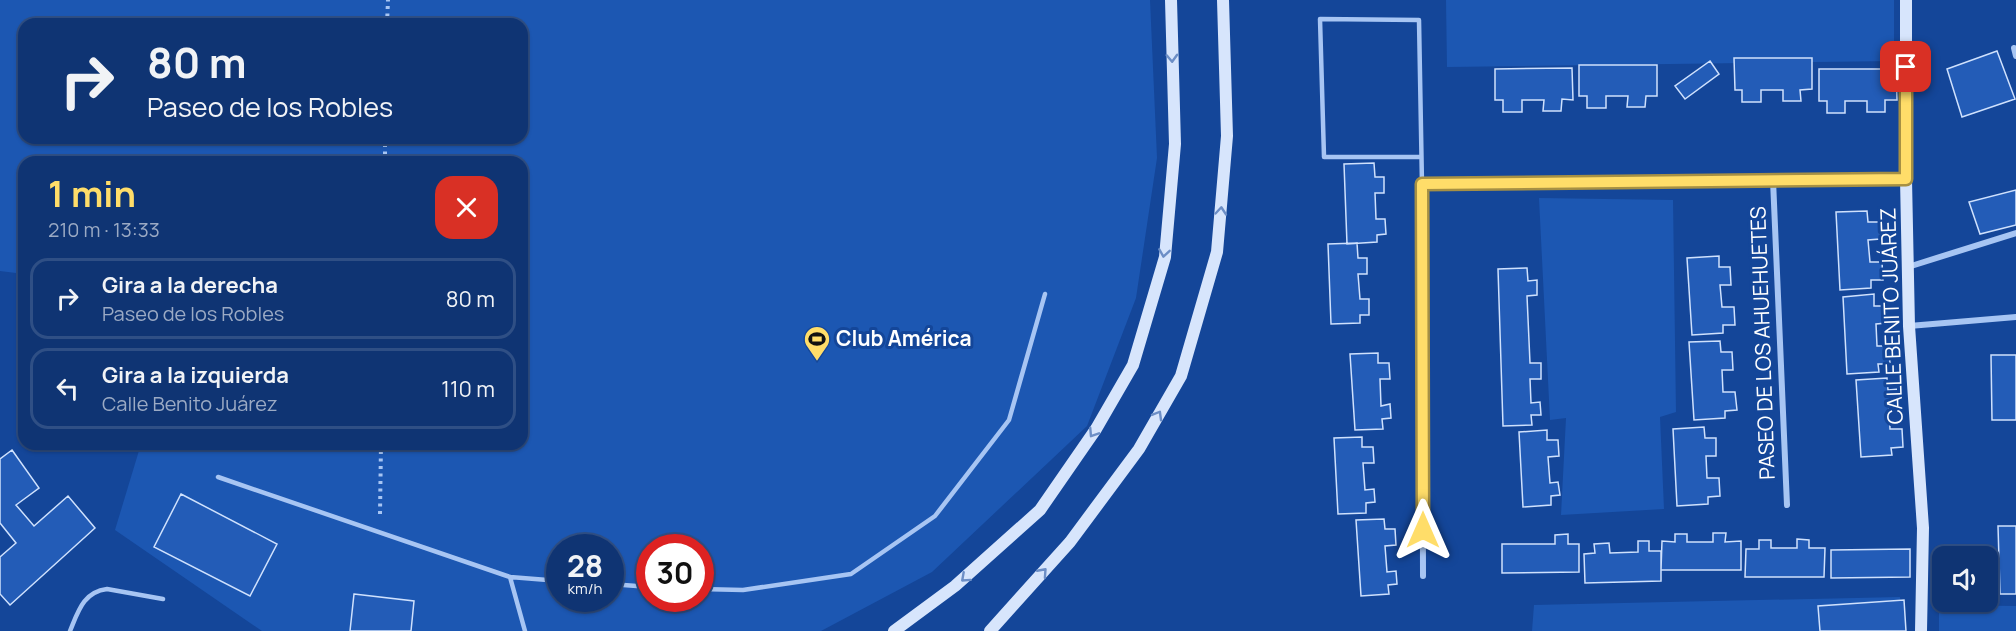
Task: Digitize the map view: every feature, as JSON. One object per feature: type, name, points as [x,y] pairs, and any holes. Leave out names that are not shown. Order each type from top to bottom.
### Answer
[{"type":"main road","points":[[894,631],[955,586],[1040,510],[1096,429],[1133,365],[1165,256],[1174,144],[1171,0]]},
{"type":"main road","points":[[990,631],[1070,542],[1139,449],[1181,376],[1217,252],[1227,136],[1223,0]]},
{"type":"main road","name":"CALLE BENITO JUÁREZ","points":[[1906,0],[1909,326],[1923,528],[1922,631]]},
{"type":"street","points":[[2014,48],[2016,56]]},
{"type":"street","points":[[1423,576],[1422,184],[1906,179]]},
{"type":"street","name":"PASEO DE LOS AHUEHUETES","points":[[1773,180],[1787,505]]},
{"type":"street","points":[[1908,267],[2016,233]]},
{"type":"street","points":[[1909,326],[2016,317]]},
{"type":"lane","points":[[1421,157],[1324,157],[1320,19],[1419,20],[1422,184]]},
{"type":"lane","points":[[714,589],[743,590],[851,574],[935,516],[1009,420],[1045,294]]},
{"type":"lane","points":[[218,477],[510,578],[546,580]]},
{"type":"lane","points":[[510,578],[525,631]]},
{"type":"lane","points":[[70,631],[86,598],[99,590],[107,589],[163,599]]},
{"type":"path","points":[[387,18],[388,0]]},
{"type":"path","points":[[380,533],[381,450]]},
{"type":"shaded area","name":"Club América","points":[[0,0],[1150,0],[1157,158],[1136,298],[1087,426],[932,572],[821,631],[262,631],[115,530],[139,450],[528,450],[528,156],[18,156],[18,273],[0,271]]},
{"type":"shaded area","points":[[1446,0],[1894,0],[1894,61],[1447,67]]},
{"type":"shaded area","points":[[1539,198],[1673,200],[1676,412],[1660,417],[1664,509],[1561,515],[1566,418],[1550,420]]},
{"type":"shaded area","points":[[1900,597],[1904,631],[1532,631],[1534,605]]},
{"type":"shaded area","points":[[1998,606],[2016,606],[2016,631],[1939,631],[1939,612],[1998,612]]},
{"type":"building","points":[[1997,51],[2015,99],[1962,117],[1947,69]]},
{"type":"building","points":[[1734,58],[1812,58],[1812,89],[1800,90],[1801,101],[1783,101],[1783,90],[1761,90],[1761,102],[1742,102],[1742,90],[1735,90]]},
{"type":"building","points":[[1710,61],[1719,74],[1685,99],[1675,86]]},
{"type":"building","points":[[1579,65],[1657,65],[1657,96],[1646,96],[1645,107],[1627,107],[1628,96],[1606,96],[1606,108],[1587,108],[1587,96],[1579,96]]},
{"type":"building","points":[[1572,68],[1573,100],[1562,99],[1561,111],[1543,111],[1544,100],[1522,100],[1522,112],[1503,112],[1503,100],[1495,100],[1495,69]]},
{"type":"building","points":[[1819,69],[1896,69],[1897,100],[1885,100],[1885,112],[1867,112],[1867,101],[1845,101],[1845,113],[1827,113],[1827,101],[1819,101]]},
{"type":"building","points":[[1374,163],[1375,177],[1384,177],[1384,193],[1375,193],[1376,219],[1385,219],[1386,234],[1377,235],[1377,242],[1347,244],[1344,164]]},
{"type":"building","points":[[2016,190],[2016,225],[1980,234],[1969,202]]},
{"type":"building","points":[[1867,211],[1868,222],[1879,222],[1880,239],[1868,240],[1870,262],[1882,262],[1883,280],[1871,280],[1871,288],[1840,290],[1836,212]]},
{"type":"building","points":[[1357,243],[1358,258],[1367,258],[1367,274],[1358,274],[1360,299],[1369,299],[1369,315],[1360,315],[1360,323],[1331,324],[1328,244]]},
{"type":"building","points":[[1719,256],[1719,267],[1730,267],[1731,285],[1720,285],[1722,307],[1734,307],[1735,325],[1723,325],[1723,333],[1692,335],[1687,258]]},
{"type":"building","points":[[1527,268],[1528,281],[1537,280],[1537,295],[1527,296],[1530,363],[1541,363],[1541,379],[1530,379],[1531,403],[1540,402],[1541,415],[1531,415],[1532,425],[1503,426],[1498,269]]},
{"type":"building","points":[[1874,294],[1874,306],[1886,306],[1887,323],[1876,324],[1877,346],[1889,346],[1890,364],[1878,364],[1879,372],[1847,374],[1843,297]]},
{"type":"building","points":[[1720,341],[1721,352],[1732,352],[1733,370],[1722,370],[1723,392],[1735,392],[1737,410],[1725,411],[1725,418],[1694,420],[1689,342]]},
{"type":"building","points":[[1378,353],[1378,363],[1389,363],[1390,379],[1380,379],[1381,406],[1390,404],[1391,418],[1382,419],[1383,429],[1355,430],[1350,354]]},
{"type":"building","points":[[1991,355],[2016,355],[2016,420],[1992,420]]},
{"type":"building","points":[[1887,378],[1888,390],[1899,389],[1900,407],[1889,407],[1890,429],[1902,429],[1903,447],[1891,448],[1892,455],[1861,457],[1856,380]]},
{"type":"building","points":[[1704,427],[1705,438],[1716,438],[1716,456],[1706,456],[1707,478],[1719,478],[1720,496],[1708,497],[1708,504],[1677,506],[1673,429]]},
{"type":"building","points":[[1547,430],[1547,440],[1558,440],[1559,456],[1548,457],[1550,483],[1558,482],[1560,495],[1551,496],[1551,505],[1523,507],[1519,432]]},
{"type":"building","points":[[1362,437],[1362,447],[1373,447],[1374,463],[1363,463],[1365,490],[1374,489],[1375,502],[1366,503],[1366,513],[1338,514],[1334,438]]},
{"type":"building","points":[[12,450],[39,488],[16,505],[34,526],[68,496],[95,528],[10,605],[0,594],[0,557],[16,543],[0,523],[0,459]]},
{"type":"building","points":[[181,494],[277,544],[250,596],[154,547]]},
{"type":"building","points":[[1384,519],[1385,529],[1395,529],[1396,545],[1385,546],[1387,572],[1396,571],[1397,584],[1388,585],[1389,594],[1361,596],[1356,520]]},
{"type":"building","points":[[1998,526],[2016,526],[2016,594],[2000,594]]},
{"type":"building","points":[[1713,533],[1726,533],[1725,542],[1741,541],[1741,570],[1661,570],[1662,541],[1675,542],[1675,534],[1687,534],[1687,542],[1713,542]]},
{"type":"building","points":[[1568,534],[1568,544],[1579,544],[1579,572],[1502,573],[1502,544],[1555,544],[1555,535]]},
{"type":"building","points":[[1797,539],[1809,540],[1809,548],[1825,548],[1824,577],[1745,577],[1746,549],[1759,549],[1759,540],[1771,540],[1771,548],[1797,548]]},
{"type":"building","points":[[1638,541],[1649,541],[1649,551],[1661,551],[1661,581],[1585,583],[1584,554],[1595,553],[1594,544],[1609,543],[1610,553],[1638,552]]},
{"type":"building","points":[[1910,549],[1910,577],[1831,578],[1831,550]]},
{"type":"building","points":[[354,594],[414,601],[411,631],[350,631]]},
{"type":"building","points":[[1904,600],[1906,631],[1820,631],[1818,606]]},
{"type":"place","name":"Club América","points":[[817,362]]},
{"type":"route","points":[[1423,530],[1422,184],[1906,179],[1906,67]]}]
